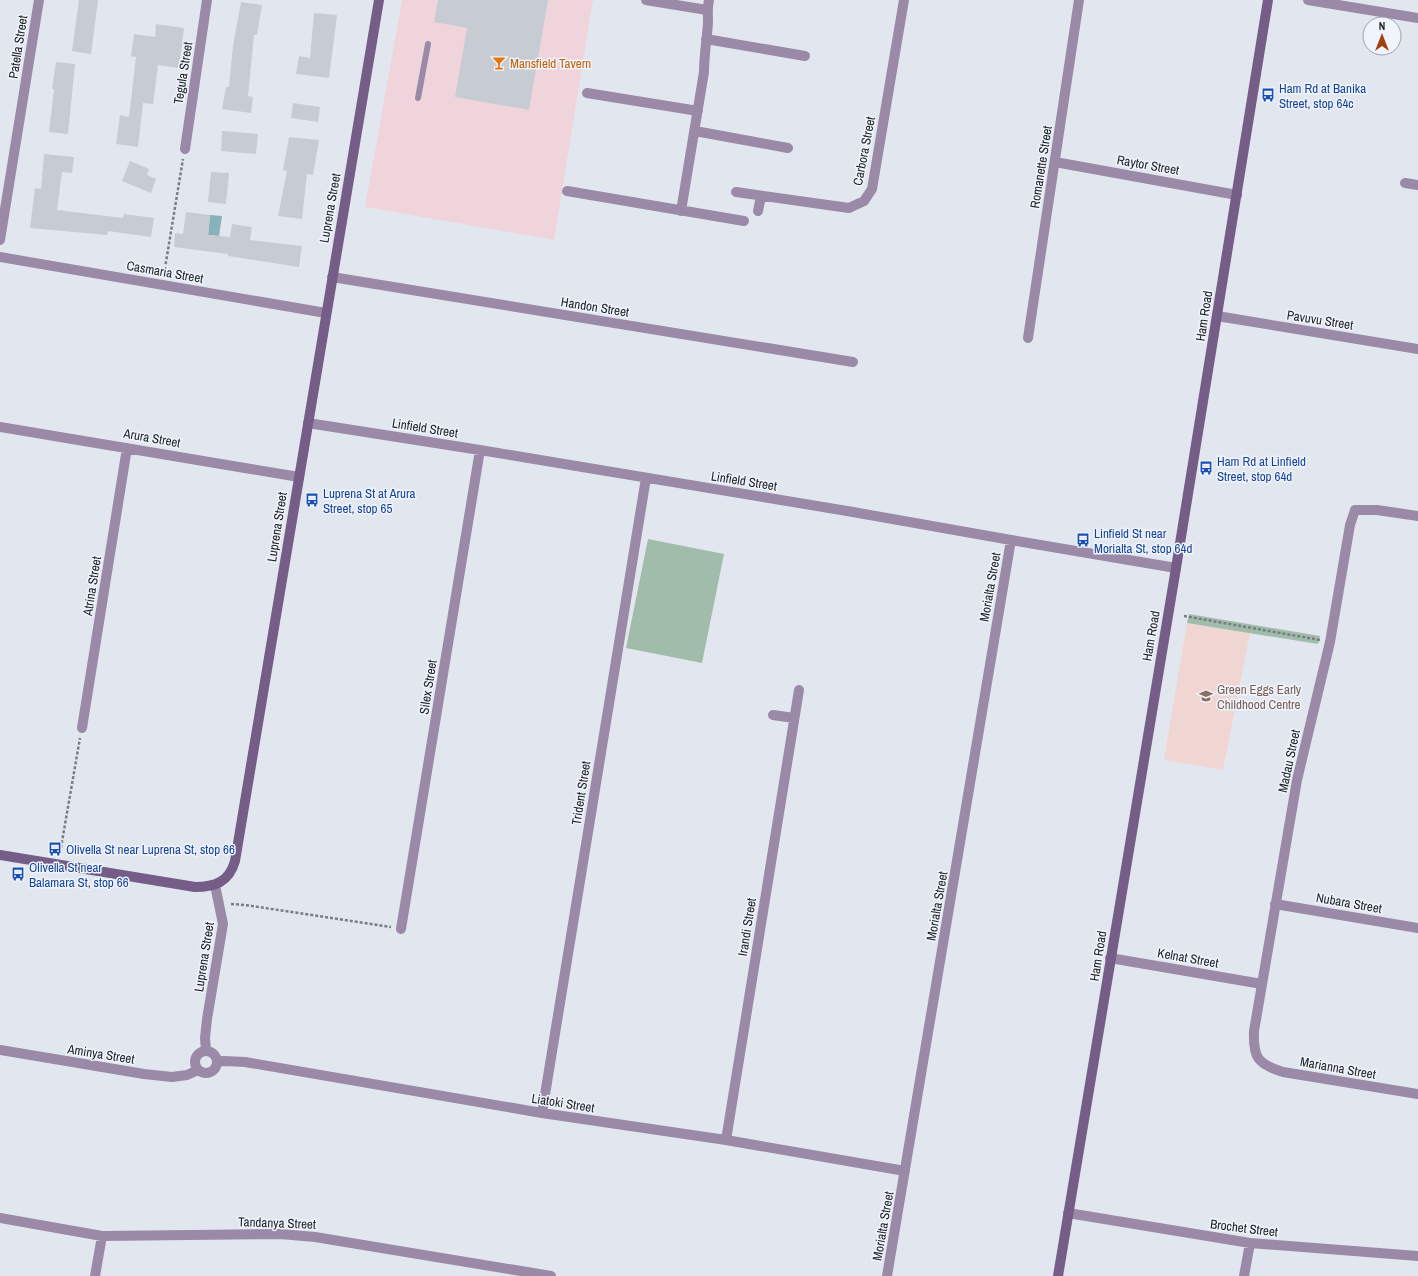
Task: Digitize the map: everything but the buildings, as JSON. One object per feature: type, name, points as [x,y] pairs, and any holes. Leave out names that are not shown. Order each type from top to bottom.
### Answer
[{"type":"street","name":"Patella Street","points":[[0,240],[39,0]]},
{"type":"street","name":"Tegula Street","points":[[185,149],[207,0]]},
{"type":"street","name":"Luprena Street","points":[[206,1051],[205,1038],[207,1019],[223,924],[215,884],[224,880],[231,873],[235,861],[379,0]]},
{"type":"street","points":[[646,0],[708,5],[704,72],[682,211]]},
{"type":"street","name":"Carbora Street","points":[[736,192],[849,208],[864,201],[872,189],[904,0]]},
{"type":"street","name":"Romanette Street","points":[[1028,338],[1080,0]]},
{"type":"street","name":"Ham Road","points":[[1058,1276],[1176,568],[1268,0]]},
{"type":"street","points":[[1308,0],[1418,18]]},
{"type":"street","points":[[706,39],[805,56]]},
{"type":"street","points":[[587,93],[698,111]]},
{"type":"street","points":[[695,131],[788,148]]},
{"type":"street","name":"Raytor Street","points":[[1055,162],[1236,195]]},
{"type":"street","points":[[1405,183],[1418,185]]},
{"type":"street","points":[[567,191],[744,221]]},
{"type":"street","points":[[758,211],[761,196]]},
{"type":"street","name":"Casmaria Street","points":[[0,257],[326,313]]},
{"type":"street","name":"Handon Street","points":[[332,277],[853,362]]},
{"type":"street","name":"Pavuvu Street","points":[[1217,316],[1418,349]]},
{"type":"street","name":"Linfield Street","points":[[308,423],[846,511],[1176,568]]},
{"type":"street","name":"Arura Street","points":[[0,427],[299,476]]},
{"type":"street","name":"Atrina Street","points":[[82,728],[127,448]]},
{"type":"street","name":"Silex Street","points":[[402,929],[480,450]]},
{"type":"street","name":"Trident Street","points":[[542,1113],[646,478]]},
{"type":"street","name":"Madau Street","points":[[1257,1058],[1254,1047],[1254,1031],[1275,904],[1298,780],[1330,642],[1350,525],[1355,510],[1377,510],[1418,516]]},
{"type":"street","name":"Morialta Street","points":[[887,1276],[1011,540]]},
{"type":"street","name":"Irandi Street","points":[[726,1140],[799,690]]},
{"type":"street","points":[[773,715],[794,718]]},
{"type":"street","points":[[0,855],[58,866],[195,887],[205,887],[215,884]]},
{"type":"street","name":"Nubara Street","points":[[1275,904],[1418,928]]},
{"type":"street","name":"Kelnat Street","points":[[1110,958],[1262,984]]},
{"type":"street","name":"Aminya Street","points":[[0,1050],[144,1074],[172,1077],[186,1075],[198,1070]]},
{"type":"street","points":[[206,1051],[212,1053],[217,1062],[214,1069],[208,1073],[198,1070],[195,1060],[199,1054],[206,1051]]},
{"type":"street","name":"Marianna Street","points":[[1257,1058],[1268,1068],[1283,1072],[1418,1094]]},
{"type":"street","name":"Liatoki Street","points":[[217,1062],[244,1062],[542,1113],[726,1140],[905,1171]]},
{"type":"street","name":"Brochet Street","points":[[1068,1213],[1250,1243],[1418,1256]]},
{"type":"street","name":"Tandanya Street","points":[[0,1218],[102,1236],[280,1234],[315,1237],[551,1276]]},
{"type":"street","points":[[95,1276],[102,1236]]},
{"type":"street","points":[[1244,1276],[1250,1243]]},
{"type":"lane","points":[[418,98],[428,44]]},
{"type":"path","points":[[163,285],[185,149]]},
{"type":"path","points":[[1184,616],[1330,642]]},
{"type":"path","points":[[58,866],[82,728]]},
{"type":"path","points":[[232,904],[402,929]]},
{"type":"shaded area","points":[[402,0],[593,0],[554,240],[365,207]]},
{"type":"shaded area","name":"Green Eggs Early Childhood Centre","points":[[1187,623],[1250,633],[1223,770],[1164,760]]},
{"type":"green space","points":[[648,539],[724,554],[702,663],[626,648]]},
{"type":"green space","points":[[1189,614],[1320,636],[1318,644],[1187,623]]},
{"type":"water","points":[[210,215],[222,216],[219,236],[208,235]]},
{"type":"place","name":"Mansfield Tavern","points":[[499,63]]},
{"type":"place","name":"Ham Rd at Banika Street, stop 64c","points":[[1268,95]]},
{"type":"place","name":"Ham Rd at Linfield Street, stop 64d","points":[[1206,468]]},
{"type":"place","name":"Luprena St at Arura Street, stop 65","points":[[312,500]]},
{"type":"place","name":"Linfield St near Morialta St, stop 64d","points":[[1083,540]]},
{"type":"place","name":"Green Eggs Early Childhood Centre","points":[[1206,696]]},
{"type":"place","name":"Olivella St near Luprena St, stop 66","points":[[55,849]]},
{"type":"place","name":"Olivella St near Balamara St, stop 66","points":[[18,874]]}]
